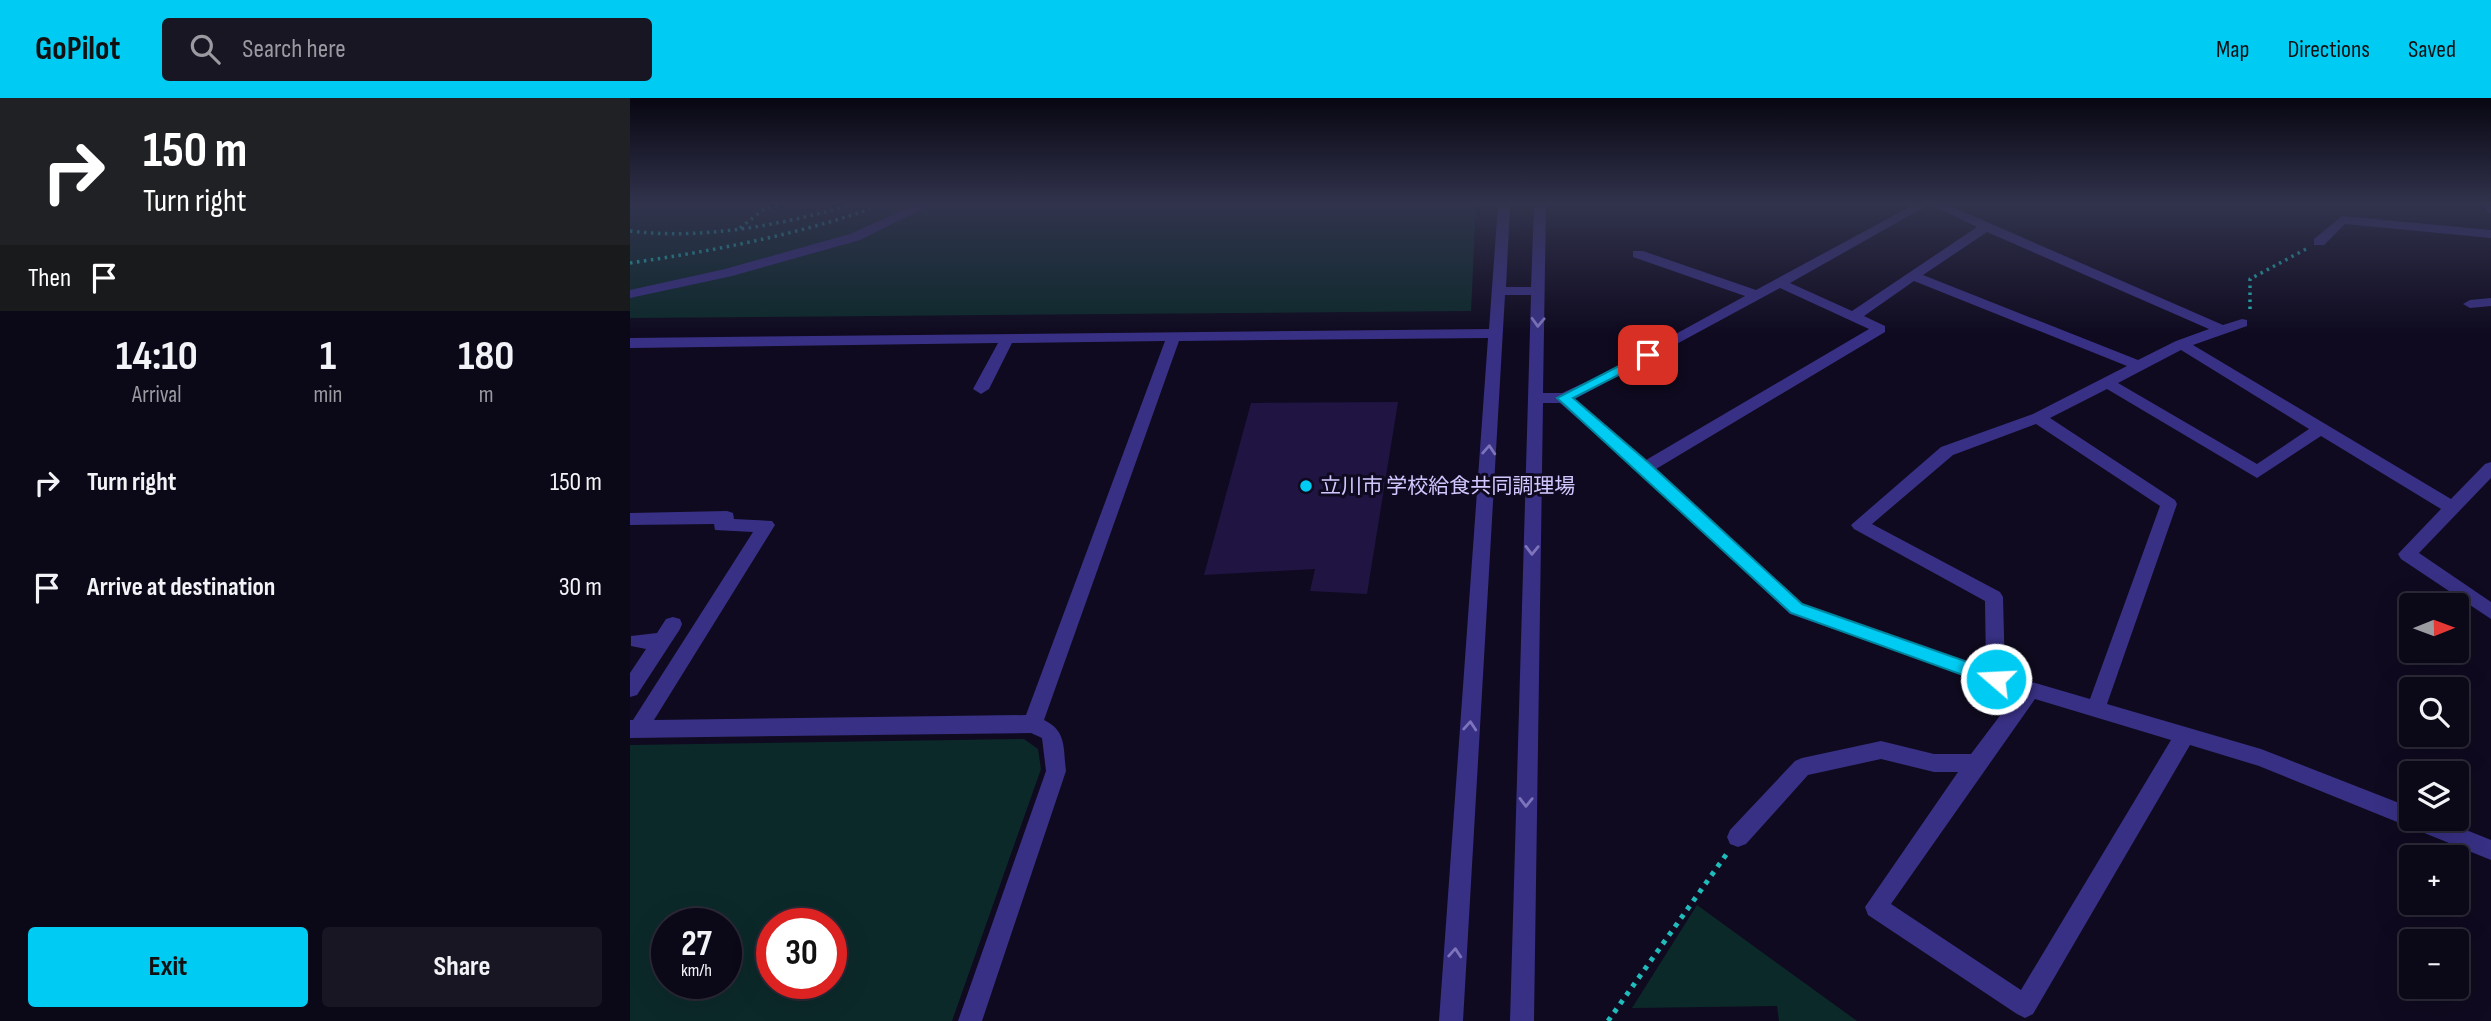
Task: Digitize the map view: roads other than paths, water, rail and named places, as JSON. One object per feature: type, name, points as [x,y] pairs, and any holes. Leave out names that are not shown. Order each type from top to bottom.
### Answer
[{"type":"street","points":[[630,294],[727,273],[816,248]]},
{"type":"street","points":[[1451,1021],[1501,248]]},
{"type":"street","points":[[1522,1021],[1540,248]]},
{"type":"street","points":[[1535,398],[1564,398],[1604,379],[1843,248]]},
{"type":"street","points":[[1853,317],[1954,248]]},
{"type":"street","points":[[2034,248],[2223,330]]},
{"type":"street","points":[[1638,254],[1756,295]]},
{"type":"street","points":[[1913,276],[2140,366]]},
{"type":"street","points":[[1645,468],[1880,329],[1779,283]]},
{"type":"street","points":[[1499,291],[1539,292]]},
{"type":"street","points":[[2470,304],[2491,302]]},
{"type":"street","points":[[1996,679],[1994,597],[1860,525],[1947,451],[2038,418],[2182,344],[2242,323]]},
{"type":"street","points":[[630,343],[1497,333]]},
{"type":"street","points":[[1033,724],[1173,338]]},
{"type":"street","points":[[981,389],[1007,340]]},
{"type":"street","points":[[2182,344],[2453,508]]},
{"type":"street","points":[[2108,383],[2257,472],[2320,429]]},
{"type":"street","points":[[1564,398],[1645,468],[1796,609],[1996,679],[2261,758],[2399,813]]},
{"type":"street","points":[[2038,418],[2169,504],[2096,708]]},
{"type":"street","points":[[2491,468],[2407,554],[2491,612]]},
{"type":"street","points":[[630,519],[727,517],[721,526],[766,525],[634,729]]},
{"type":"street","points":[[630,689],[673,624]]},
{"type":"street","points":[[638,641],[662,641]]},
{"type":"street","points":[[2031,689],[1876,907],[2025,1006],[2185,735]]},
{"type":"street","points":[[634,729],[1033,724],[1051,733],[1056,771],[970,1021]]},
{"type":"street","points":[[1738,837],[1802,767],[1881,750],[1934,763],[1976,763]]},
{"type":"street","points":[[2443,831],[2491,850]]},
{"type":"place","name":"立川市 学校給食共同調理場","points":[[1306,486]]}]
